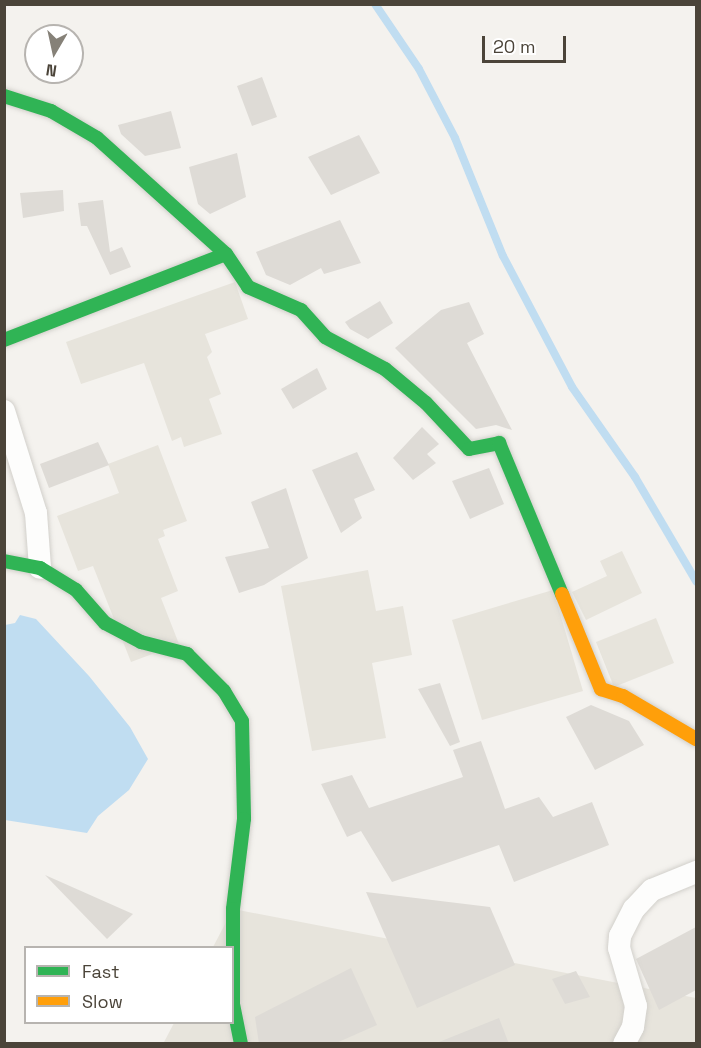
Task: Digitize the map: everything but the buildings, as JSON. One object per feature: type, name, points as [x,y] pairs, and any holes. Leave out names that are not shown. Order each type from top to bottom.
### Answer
[{"type":"street","points":[[4,96],[51,111],[97,138],[226,254],[248,287],[301,310],[325,337],[385,369],[426,403],[469,449],[499,443],[601,688],[623,696],[696,739]]},
{"type":"street","points":[[4,340],[226,254]]},
{"type":"street","points":[[4,411],[36,513],[40,567]]},
{"type":"street","points":[[4,561],[40,567],[76,590],[105,623],[141,642],[187,654],[224,691],[242,721],[244,819],[232,909],[232,946]]},
{"type":"street","points":[[624,1044],[633,1027],[636,1006],[619,948],[620,936],[634,909],[652,890],[696,872]]},
{"type":"street","points":[[234,1009],[241,1044]]},
{"type":"shaded area","points":[[235,282],[248,319],[205,334],[212,352],[207,357],[221,394],[209,399],[222,434],[184,447],[181,437],[172,441],[144,363],[81,384],[66,342]]},
{"type":"shaded area","points":[[158,445],[187,521],[163,530],[165,536],[158,539],[178,591],[161,598],[179,644],[131,662],[93,566],[78,571],[57,516],[119,493],[108,464]]},
{"type":"shaded area","points":[[622,551],[642,593],[586,620],[572,592],[607,576],[600,561]]},
{"type":"shaded area","points":[[368,570],[376,611],[403,606],[412,655],[372,663],[386,738],[312,751],[281,586]]},
{"type":"shaded area","points":[[553,590],[583,691],[482,720],[452,620]]},
{"type":"shaded area","points":[[656,618],[674,663],[614,687],[596,642]]},
{"type":"shaded area","points":[[233,909],[696,998],[696,1043],[163,1044],[173,1024],[234,1024],[234,946],[214,946]]},
{"type":"water","points":[[20,615],[36,619],[89,676],[130,727],[148,759],[129,790],[98,816],[87,833],[5,820],[5,625],[15,623]]},
{"type":"waterway","points":[[375,4],[419,69],[455,138],[503,256],[572,387],[635,477],[696,581]]},
{"type":"traffic: fast","points":[[4,96],[51,111],[97,138],[226,254],[248,287],[301,310],[325,337],[385,369],[426,403],[469,449],[499,443],[562,594]]},
{"type":"traffic: fast","points":[[4,340],[226,254]]},
{"type":"traffic: fast","points":[[4,561],[40,568],[76,590],[105,623],[141,642],[187,654],[224,691],[242,721],[244,819],[233,909],[233,946]]},
{"type":"traffic: fast","points":[[234,1009],[241,1044]]},
{"type":"traffic: slow","points":[[562,594],[601,689],[623,696],[696,739]]}]
